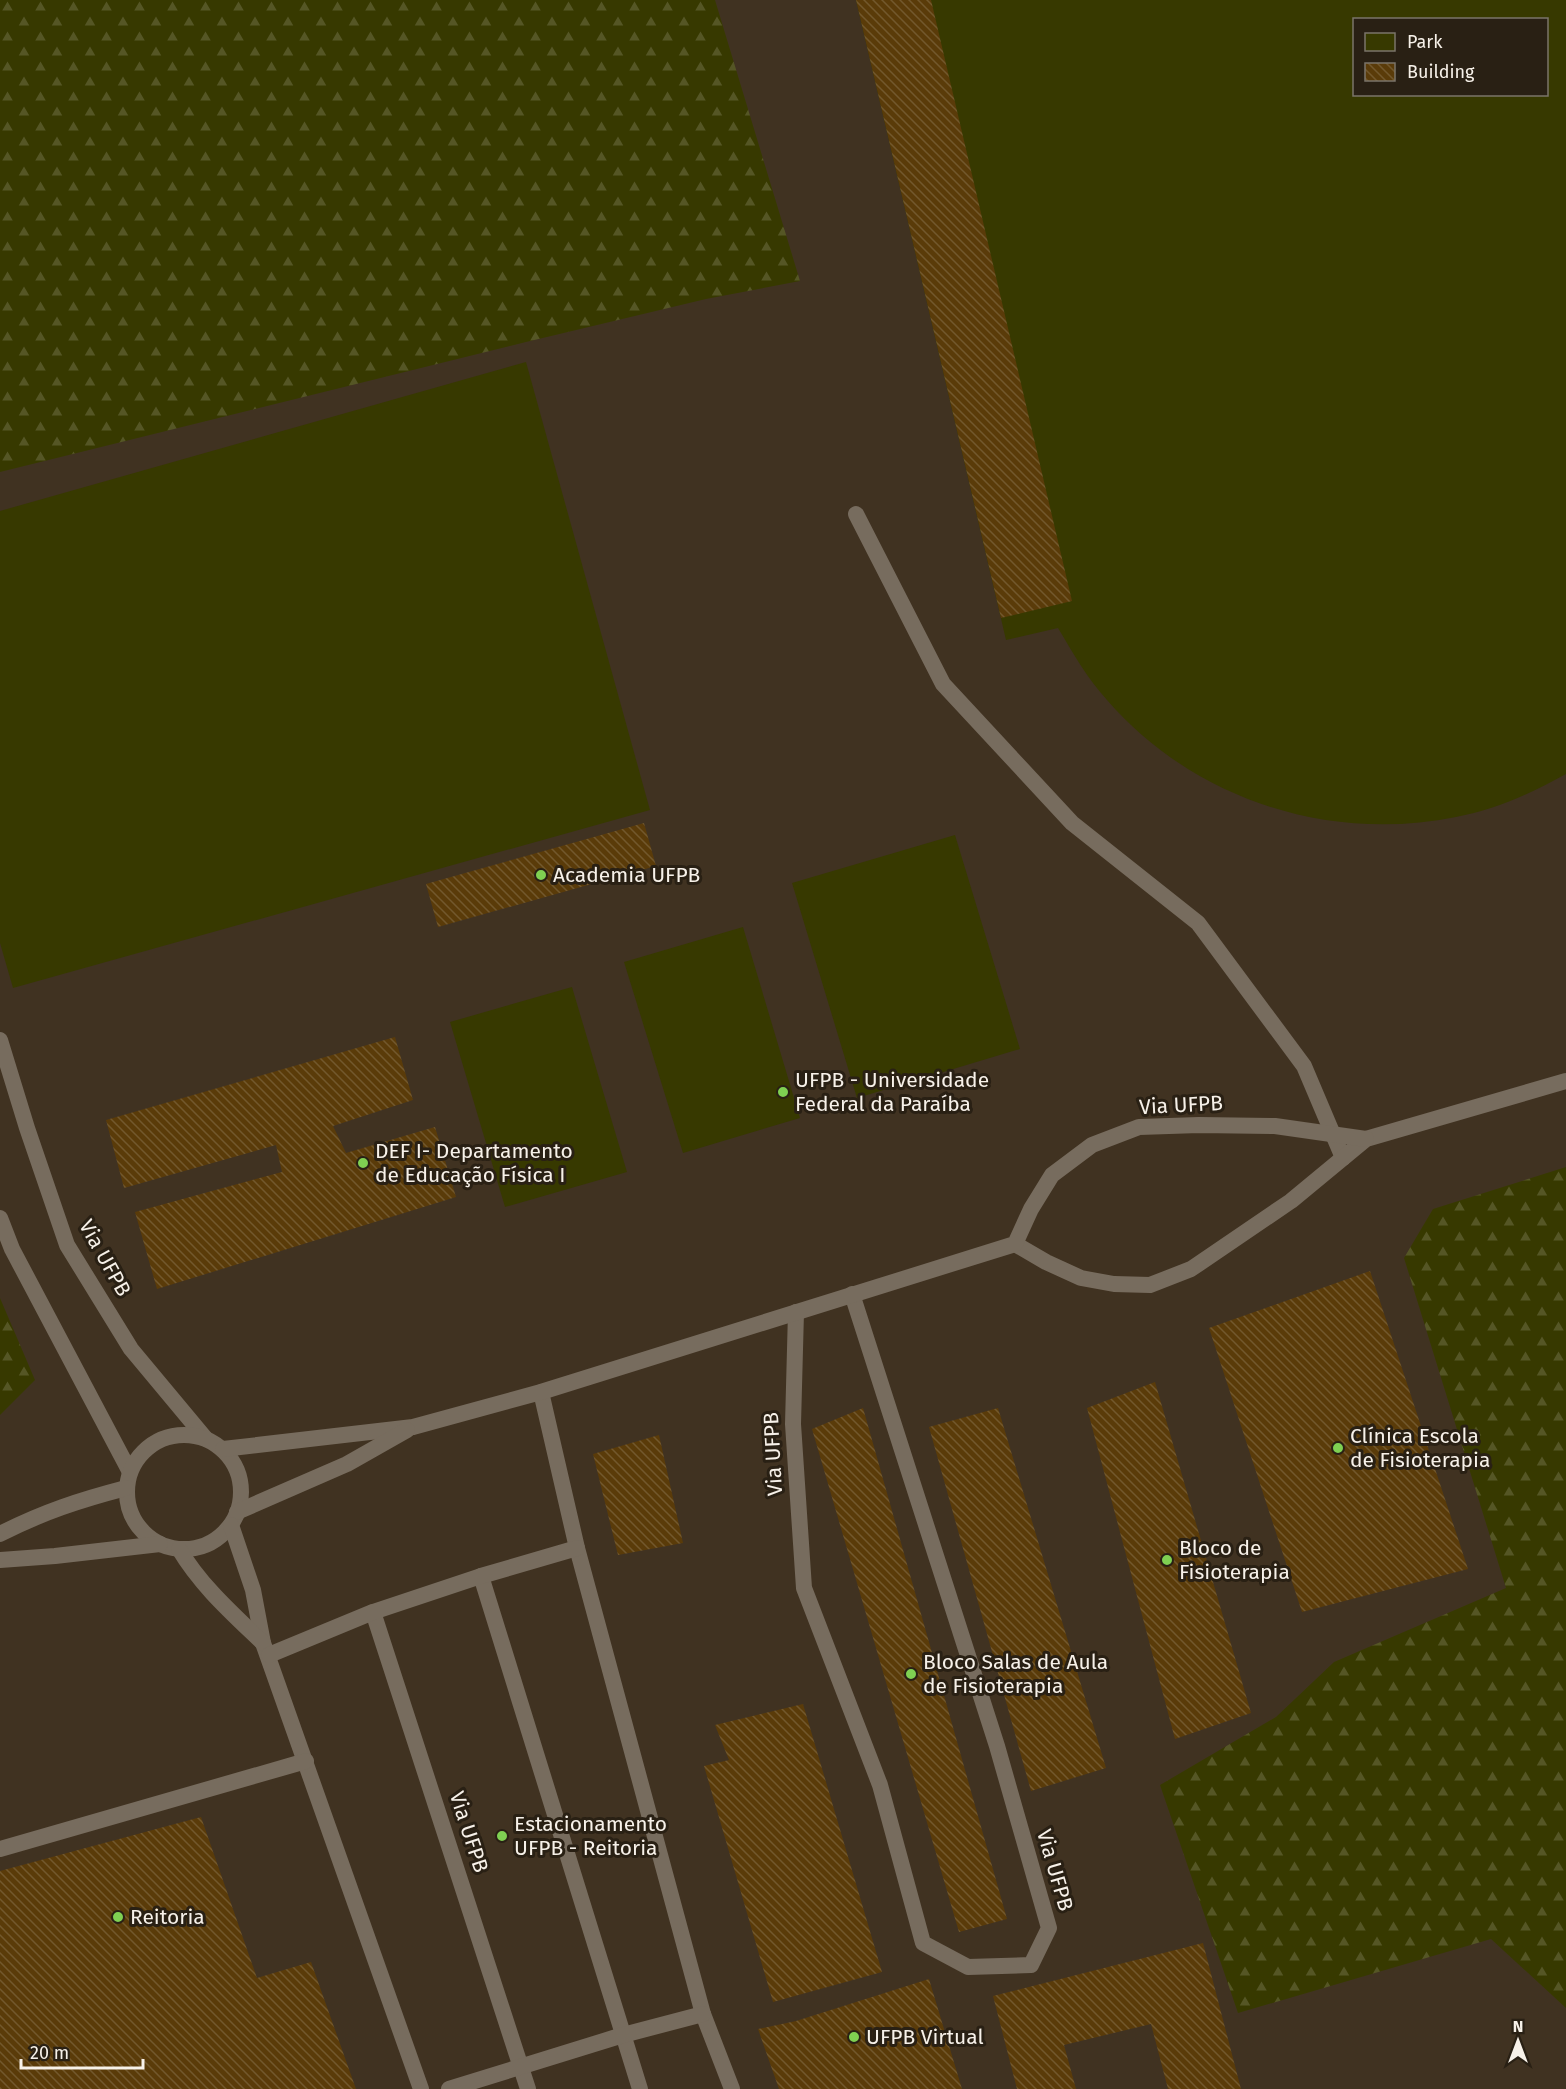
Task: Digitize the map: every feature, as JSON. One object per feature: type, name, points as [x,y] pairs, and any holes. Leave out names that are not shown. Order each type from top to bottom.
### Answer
[{"type":"lane","points":[[856,514],[943,684],[1072,823],[1198,923],[1304,1066],[1343,1158]]},
{"type":"lane","name":"Via UFPB","points":[[0,1040],[67,1245],[131,1349],[206,1439]]},
{"type":"lane","name":"Via UFPB","points":[[1366,1139],[1291,1201],[1191,1269],[1150,1285],[1114,1284],[1081,1278],[1046,1262],[1015,1244],[1052,1175],[1092,1145],[1139,1127],[1275,1126],[1366,1139],[1566,1081]]},
{"type":"lane","points":[[0,1218],[12,1249],[128,1480],[129,1511],[141,1530],[160,1544]]},
{"type":"lane","points":[[421,2089],[266,1649],[234,1518],[241,1490],[236,1468],[223,1449],[413,1427],[541,1392],[1015,1244]]},
{"type":"lane","name":"Via UFPB","points":[[796,1312],[793,1424],[804,1588],[880,1785],[923,1942],[968,1967],[1031,1965],[1049,1928],[997,1746],[852,1294]]},
{"type":"lane","points":[[541,1392],[577,1548],[703,2014],[732,2089]]},
{"type":"lane","points":[[0,1560],[160,1544],[179,1549],[198,1547],[216,1539],[234,1518],[347,1464],[413,1427]]},
{"type":"lane","name":"Via UFPB","points":[[128,1480],[138,1456],[153,1443],[169,1436],[188,1435],[206,1439],[223,1449]]},
{"type":"lane","points":[[0,1534],[36,1515],[128,1480]]},
{"type":"lane","points":[[266,1649],[481,1576],[577,1548]]},
{"type":"lane","points":[[179,1549],[190,1567],[213,1595],[266,1649]]},
{"type":"lane","points":[[481,1576],[640,2089]]},
{"type":"lane","name":"Via UFPB","points":[[373,1612],[528,2089]]},
{"type":"lane","points":[[0,1849],[306,1761]]},
{"type":"lane","points":[[448,2089],[623,2035],[703,2014]]},
{"type":"shaded area","name":"UFPB - Universidade Federal da Paraíba","points":[[0,0],[1566,0],[1566,2089],[0,2089]]},
{"type":"green space","points":[[0,0],[715,0],[800,281],[706,299],[0,472]]},
{"type":"green space","points":[[856,0],[1566,0],[1566,774],[1513,800],[1485,810],[1456,817],[1408,823],[1360,824],[1312,818],[1266,805],[1221,787],[1180,764],[1141,735],[1100,692],[1058,628],[1006,640]]},
{"type":"green space","points":[[526,362],[650,810],[13,988],[0,943],[0,511]]},
{"type":"green space","points":[[955,835],[1020,1049],[857,1098],[792,883]]},
{"type":"green space","points":[[743,927],[800,1118],[683,1153],[624,962]]},
{"type":"green space","points":[[572,987],[627,1172],[505,1207],[450,1022]]},
{"type":"green space","points":[[1566,1167],[1566,2008],[1491,1939],[1238,2013],[1160,1785],[1276,1717],[1334,1662],[1506,1588],[1404,1258],[1433,1209]]},
{"type":"green space","points":[[0,1298],[35,1380],[0,1415]]},
{"type":"building","points":[[856,0],[931,0],[1072,601],[1001,618]]},
{"type":"building","name":"Academia UFPB","points":[[644,823],[656,866],[438,927],[426,884]]},
{"type":"building","name":"DEF I- Departamento de Educação Física I","points":[[395,1037],[413,1100],[333,1126],[346,1153],[435,1127],[456,1197],[157,1289],[135,1212],[282,1172],[276,1145],[124,1188],[106,1120]]},
{"type":"building","name":"Clínica Escola de Fisioterapia","points":[[1370,1271],[1468,1569],[1302,1612],[1209,1328]]},
{"type":"building","name":"Bloco de Fisioterapia","points":[[1155,1382],[1251,1713],[1175,1739],[1087,1408]]},
{"type":"building","name":"Bloco Salas de Aula de Fisioterapia","points":[[863,1408],[1007,1919],[959,1932],[812,1429]]},
{"type":"building","points":[[998,1408],[1106,1768],[1031,1791],[929,1427]]},
{"type":"building","points":[[659,1435],[683,1543],[618,1555],[593,1454]]},
{"type":"building","points":[[803,1704],[882,1972],[773,2002],[704,1766],[729,1760],[715,1725]]},
{"type":"building","name":"Reitoria","points":[[201,1817],[257,1978],[311,1962],[356,2089],[0,2089],[0,1871]]},
{"type":"building","points":[[1203,1943],[1241,2089],[1168,2089],[1151,2024],[1064,2045],[1076,2089],[1017,2089],[993,1996]]},
{"type":"building","name":"UFPB Virtual","points":[[929,1979],[962,2089],[779,2089],[758,2029],[796,2021]]},
{"type":"place","name":"Academia UFPB","points":[[541,875]]},
{"type":"place","name":"UFPB - Universidade Federal da Paraíba","points":[[783,1092]]},
{"type":"place","name":"DEF I- Departamento de Educação Física I","points":[[363,1163]]},
{"type":"place","name":"Clínica Escola de Fisioterapia","points":[[1338,1448]]},
{"type":"place","name":"Bloco de Fisioterapia","points":[[1167,1560]]},
{"type":"place","name":"Bloco Salas de Aula de Fisioterapia","points":[[911,1674]]},
{"type":"place","name":"Estacionamento UFPB - Reitoria","points":[[502,1836]]},
{"type":"place","name":"Reitoria","points":[[118,1917]]},
{"type":"place","name":"UFPB Virtual","points":[[854,2037]]}]
